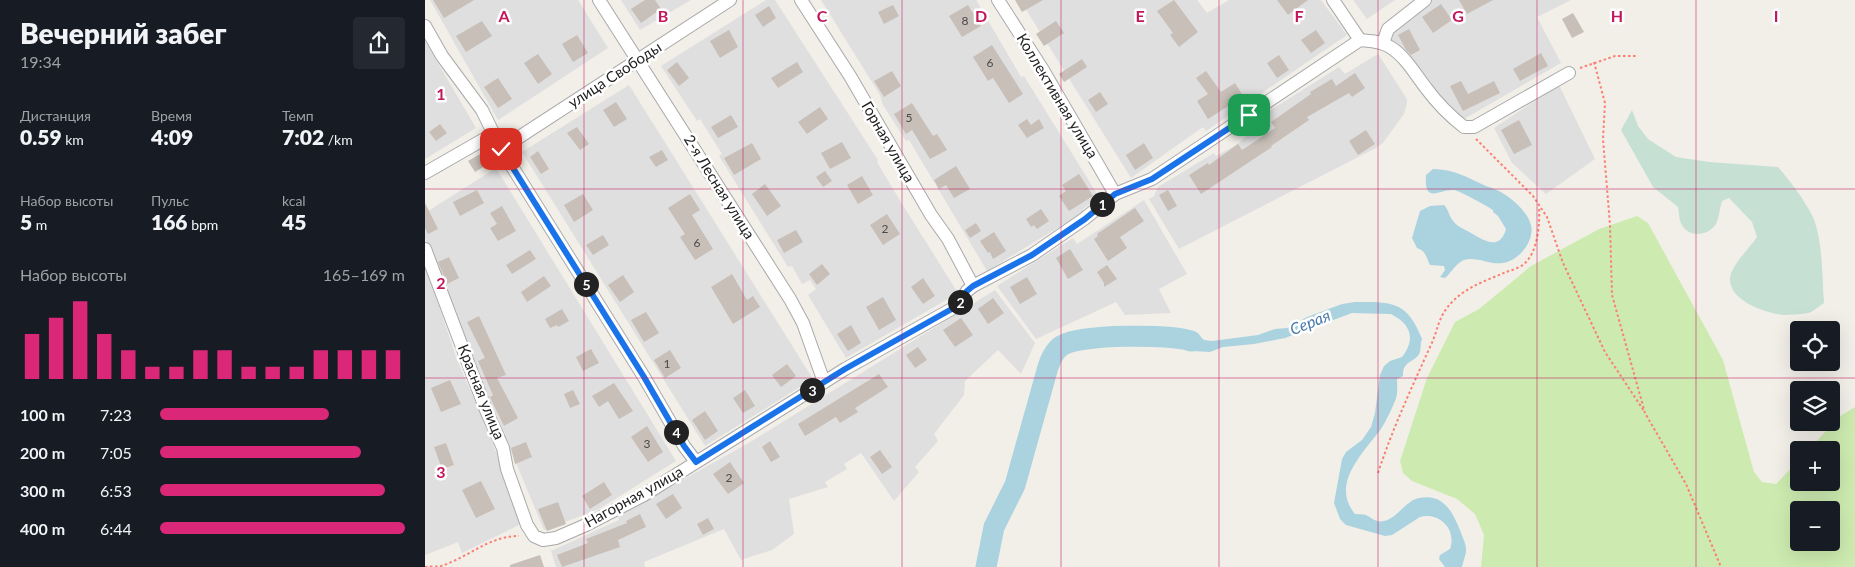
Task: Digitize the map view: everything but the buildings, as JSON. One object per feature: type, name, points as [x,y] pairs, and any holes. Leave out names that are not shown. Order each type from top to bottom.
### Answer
[{"type":"street","name":"2-я Лесная улица","points":[[599,0],[606,14],[638,61],[803,323],[824,382]]},
{"type":"street","name":"улица Свободы","points":[[501,149],[730,0]]},
{"type":"street","name":"Горная улица","points":[[801,0],[850,76],[926,207],[949,239],[973,286]]},
{"type":"street","name":"Коллективная улица","points":[[998,0],[1043,70],[1115,194]]},
{"type":"street","points":[[1333,0],[1359,40],[1383,43],[1391,47],[1402,57],[1450,116],[1465,127],[1474,127],[1569,73]]},
{"type":"street","points":[[1383,43],[1388,29],[1425,0]]},
{"type":"street","points":[[425,26],[442,56],[482,110],[501,149],[591,292],[684,446],[696,462]]},
{"type":"street","name":"Нагорная улица","points":[[534,536],[543,540],[555,538],[586,525],[643,495],[824,382],[957,306],[967,291],[973,286],[1032,255],[1085,219],[1115,194],[1152,179],[1359,40]]},
{"type":"street","points":[[425,173],[493,134]]},
{"type":"street","name":"Красная улица","points":[[425,249],[486,410],[503,448],[507,469],[527,525],[534,536]]},
{"type":"path","points":[[1569,73],[1594,62],[1615,56],[1638,56]]},
{"type":"path","points":[[1594,62],[1605,103],[1603,139],[1610,225],[1612,295],[1645,412]]},
{"type":"path","points":[[1465,127],[1533,196],[1547,217],[1563,263],[1605,352],[1645,412],[1686,484],[1721,567]]},
{"type":"path","points":[[1378,473],[1390,437],[1417,374],[1432,345],[1439,319],[1453,300],[1472,287],[1523,265],[1531,255],[1535,243],[1540,218],[1539,205]]},
{"type":"path","points":[[425,567],[440,566],[493,540],[506,536],[534,536]]},
{"type":"shaded area","points":[[430,0],[578,0],[608,48],[498,120]]},
{"type":"shaded area","points":[[621,0],[691,0],[640,30]]},
{"type":"shaded area","points":[[766,0],[775,0],[878,160],[877,162],[899,199],[958,293],[846,358],[808,295],[816,289],[810,280],[802,284],[792,266],[788,267],[719,156],[722,154],[700,119],[697,121],[661,66]]},
{"type":"shaded area","points":[[821,0],[976,0],[1021,77],[1024,76],[1099,197],[1083,209],[1084,212],[987,271],[909,140],[906,141],[883,105],[880,95]]},
{"type":"shaded area","points":[[1020,0],[1197,0],[1207,13],[1229,0],[1321,0],[1347,35],[1206,131],[1203,127],[1131,178]]},
{"type":"shaded area","points":[[1353,0],[1395,0],[1367,19]]},
{"type":"shaded area","points":[[1431,0],[1571,0],[1537,17],[1561,63],[1464,119],[1458,116],[1426,79],[1388,40],[1404,21]]},
{"type":"shaded area","points":[[425,41],[476,128],[425,159]]},
{"type":"shaded area","points":[[1378,54],[1407,99],[1404,114],[1383,143],[1179,249],[1149,199],[1154,196],[1158,187],[1214,153],[1216,156],[1238,144],[1246,136],[1242,128],[1339,67],[1345,74]]},
{"type":"shaded area","points":[[629,85],[813,379],[705,446],[522,152]]},
{"type":"shaded area","points":[[1559,85],[1595,159],[1546,194],[1512,163],[1494,128]]},
{"type":"shaded area","points":[[496,168],[676,461],[599,509],[544,530],[433,264],[425,237],[425,213]]},
{"type":"shaded area","points":[[1144,200],[1187,274],[1159,289],[1171,313],[1125,315],[1116,302],[1036,339],[997,286],[1073,238],[1077,244]]},
{"type":"shaded area","points":[[425,264],[457,360],[489,432],[521,524],[462,553],[458,542],[425,555]]},
{"type":"shaded area","points":[[995,290],[1035,343],[1021,374],[998,350],[965,381],[964,395],[934,434],[938,441],[915,467],[919,472],[894,501],[861,453],[844,464],[847,469],[825,482],[828,487],[789,499],[794,534],[772,550],[741,560],[724,529],[644,562],[645,567],[556,567],[551,551],[619,520],[618,516],[752,441]]},
{"type":"green space","points":[[1632,110],[1638,126],[1648,139],[1676,157],[1709,162],[1778,167],[1801,196],[1816,224],[1821,258],[1824,303],[1808,313],[1784,315],[1759,309],[1742,300],[1736,294],[1731,287],[1731,274],[1757,237],[1752,222],[1729,198],[1722,201],[1716,224],[1708,231],[1698,234],[1684,228],[1680,221],[1678,207],[1653,187],[1621,130]]},
{"type":"green space","points":[[1637,216],[1648,223],[1723,360],[1754,472],[1762,482],[1776,484],[1790,469],[1790,491],[1840,491],[1840,441],[1816,441],[1826,431],[1840,431],[1840,416],[1855,407],[1855,567],[1481,567],[1484,535],[1475,514],[1457,499],[1412,481],[1403,473],[1400,461],[1427,378],[1455,322],[1479,309],[1531,266],[1599,229]]},
{"type":"water","points":[[1433,169],[1461,174],[1499,191],[1516,203],[1527,216],[1531,225],[1532,231],[1524,250],[1514,259],[1502,263],[1473,259],[1464,260],[1445,278],[1440,277],[1445,270],[1444,266],[1430,265],[1412,238],[1420,211],[1430,206],[1444,205],[1452,220],[1487,241],[1496,242],[1500,240],[1506,229],[1493,210],[1462,193],[1448,190],[1430,193],[1427,190],[1426,175]]},
{"type":"water","points":[[1379,302],[1397,306],[1411,317],[1422,339],[1418,356],[1407,364],[1403,371],[1403,376],[1397,379],[1396,398],[1392,409],[1381,429],[1358,459],[1347,480],[1348,503],[1355,514],[1366,515],[1374,520],[1381,521],[1393,517],[1410,502],[1419,498],[1434,498],[1440,501],[1454,516],[1465,543],[1466,552],[1462,567],[1445,567],[1439,559],[1440,555],[1450,549],[1451,535],[1445,524],[1434,517],[1420,517],[1392,535],[1385,536],[1346,525],[1340,519],[1334,503],[1342,459],[1346,452],[1362,440],[1371,427],[1375,413],[1380,375],[1384,366],[1390,361],[1402,357],[1409,344],[1410,338],[1407,327],[1398,318],[1391,314],[1352,313],[1285,338],[1223,347],[1210,352],[1192,351],[1186,345],[1163,344],[1162,334],[1198,334],[1204,340],[1212,341],[1258,335],[1275,329],[1287,328],[1307,317],[1342,304]]},
{"type":"waterway","name":"Серая","points":[[986,567],[994,527],[1015,485],[1048,367],[1058,349],[1073,341],[1106,337],[1146,336],[1191,341]]},
{"type":"route","points":[[501,149],[644,377],[684,446],[696,462],[845,369],[957,306],[967,291],[973,286],[1032,255],[1085,219],[1115,194],[1152,179],[1249,115]]}]
